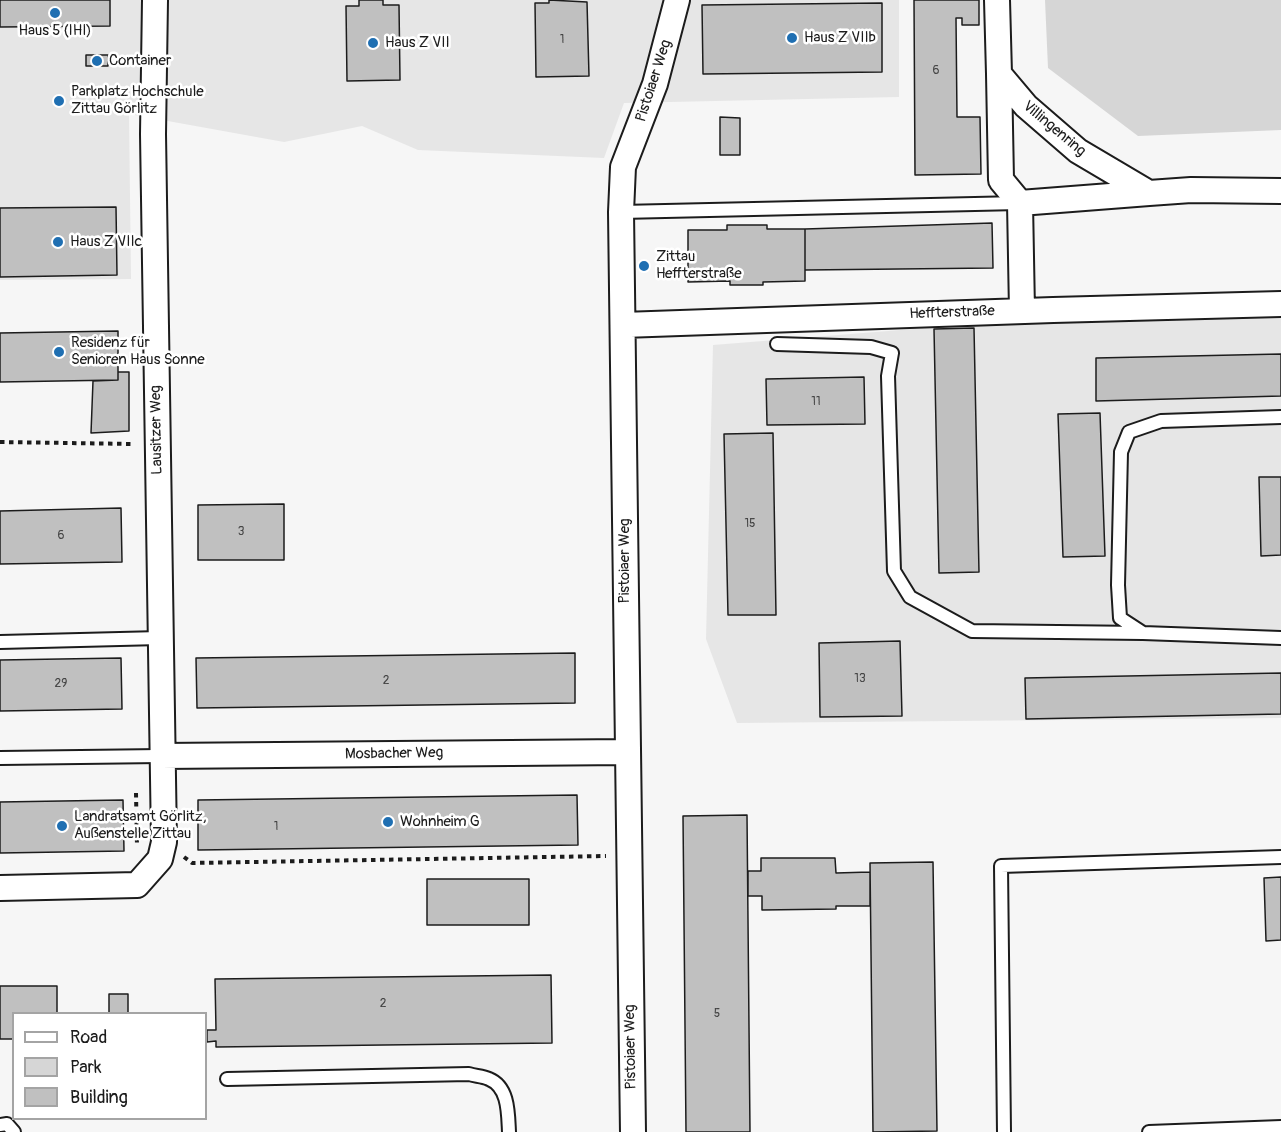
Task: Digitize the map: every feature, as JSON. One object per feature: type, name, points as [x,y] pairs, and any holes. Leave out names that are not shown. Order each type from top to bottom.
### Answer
[{"type":"street","name":"Lausitzer Weg","points":[[155,0],[153,134],[162,851]]},
{"type":"street","name":"Pistoiaer Weg","points":[[633,1132],[621,212],[623,167],[656,84],[677,0]]},
{"type":"street","name":"Villingenring","points":[[997,0],[1001,180],[1020,203]]},
{"type":"street","name":"Villingenring","points":[[999,74],[1026,106],[1078,151],[1149,193]]},
{"type":"street","points":[[1022,311],[1020,203],[1191,190],[1281,191]]},
{"type":"street","name":"Heffterstraße","points":[[623,325],[1281,304]]},
{"type":"street","name":"Mosbacher Weg","points":[[161,756],[627,752]]},
{"type":"street","points":[[0,888],[137,885],[162,851]]},
{"type":"lane","points":[[621,212],[1020,203]]},
{"type":"lane","points":[[777,344],[871,347],[892,353],[888,375],[894,571],[910,597],[972,631],[1143,633],[1281,638]]},
{"type":"lane","points":[[1143,633],[1120,618],[1118,585],[1120,452],[1129,432],[1161,421],[1281,417]]},
{"type":"lane","points":[[0,642],[160,638]]},
{"type":"lane","points":[[0,758],[161,756]]},
{"type":"lane","points":[[1004,1132],[1000,866],[1281,857]]},
{"type":"lane","points":[[226,1079],[469,1074],[491,1079],[504,1093],[508,1107],[509,1132]]},
{"type":"lane","points":[[0,1125],[7,1124],[14,1132]]},
{"type":"lane","points":[[1149,1132],[1281,1127]]},
{"type":"path","points":[[0,442],[157,445]]},
{"type":"path","points":[[162,851],[192,863],[628,856]]},
{"type":"shaded area","points":[[0,0],[899,0],[899,97],[624,103],[604,158],[418,150],[362,126],[284,142],[129,114],[131,279],[0,280]]},
{"type":"shaded area","points":[[1281,317],[1281,718],[737,723],[706,639],[713,345],[988,323]]},
{"type":"green space","points":[[1045,0],[1281,0],[1281,130],[1138,136],[1048,68]]},
{"type":"building","name":"Haus 5 (IHI)","points":[[0,0],[110,0],[110,26],[0,27]]},
{"type":"building","name":"Haus Z VII","points":[[359,0],[383,0],[383,5],[399,5],[400,80],[347,81],[346,6],[359,6]]},
{"type":"building","points":[[549,0],[587,2],[589,76],[536,77],[535,3],[549,3]]},
{"type":"building","points":[[914,0],[979,0],[979,25],[962,25],[962,18],[956,18],[957,117],[980,117],[981,174],[915,175]]},
{"type":"building","name":"Haus Z VIIb","points":[[882,3],[882,72],[703,74],[702,5]]},
{"type":"building","name":"Container","points":[[86,55],[108,55],[108,66],[86,66]]},
{"type":"building","points":[[720,117],[740,118],[740,155],[720,155]]},
{"type":"building","name":"Haus Z VIIc","points":[[116,207],[117,275],[0,277],[0,208]]},
{"type":"building","points":[[992,223],[993,268],[805,270],[805,229]]},
{"type":"building","points":[[727,225],[767,225],[767,229],[805,229],[805,281],[763,282],[763,285],[730,285],[730,281],[688,282],[688,230],[727,230]]},
{"type":"building","points":[[974,328],[979,572],[939,573],[934,329]]},
{"type":"building","name":"Residenz für Senioren Haus Sonne","points":[[118,331],[118,380],[0,382],[0,333]]},
{"type":"building","points":[[1281,354],[1281,396],[1096,401],[1096,358]]},
{"type":"building","points":[[118,372],[129,372],[129,431],[91,433],[93,381],[118,380]]},
{"type":"building","points":[[864,377],[865,424],[767,425],[766,379]]},
{"type":"building","points":[[1100,413],[1105,556],[1063,557],[1058,414]]},
{"type":"building","points":[[773,433],[776,615],[728,615],[724,434]]},
{"type":"building","points":[[1259,477],[1281,477],[1281,555],[1261,556]]},
{"type":"building","points":[[284,504],[284,560],[198,560],[198,505]]},
{"type":"building","points":[[121,508],[122,562],[0,564],[0,511]]},
{"type":"building","points":[[900,641],[902,716],[820,717],[819,643]]},
{"type":"building","points":[[575,653],[575,703],[197,708],[196,658]]},
{"type":"building","points":[[121,658],[122,709],[0,711],[0,660]]},
{"type":"building","points":[[1281,673],[1281,714],[1026,719],[1025,678]]},
{"type":"building","name":"Wohnheim G","points":[[577,795],[578,845],[198,850],[198,800]]},
{"type":"building","name":"Landratsamt Görlitz, Außenstelle Zittau","points":[[123,800],[124,851],[0,853],[0,802]]},
{"type":"building","points":[[747,815],[750,1132],[686,1132],[683,816]]},
{"type":"building","points":[[761,858],[835,858],[836,873],[870,872],[870,906],[762,910],[762,896],[748,896],[748,871],[761,871]]},
{"type":"building","points":[[933,862],[937,1131],[873,1132],[870,863]]},
{"type":"building","points":[[1281,877],[1281,940],[1266,941],[1264,878]]},
{"type":"building","points":[[427,879],[529,879],[529,925],[427,925]]},
{"type":"building","points":[[551,975],[552,1043],[216,1047],[216,1041],[207,1042],[207,1030],[216,1030],[215,979]]},
{"type":"building","points":[[0,986],[57,986],[57,1012],[12,1012],[12,1039],[0,1039]]},
{"type":"building","points":[[109,994],[128,994],[128,1012],[109,1012]]},
{"type":"place","name":"Haus 5 (IHI)","points":[[55,13]]},
{"type":"place","name":"Haus Z VIIb","points":[[792,38]]},
{"type":"place","name":"Haus Z VII","points":[[373,43]]},
{"type":"place","name":"Container","points":[[97,61]]},
{"type":"place","name":"Parkplatz Hochschule Zittau Görlitz","points":[[59,101]]},
{"type":"place","name":"Haus Z VIIc","points":[[58,242]]},
{"type":"place","name":"Zittau Heffterstraße","points":[[644,266]]},
{"type":"place","name":"Residenz für Senioren Haus Sonne","points":[[59,352]]},
{"type":"place","name":"Wohnheim G","points":[[388,822]]},
{"type":"place","name":"Landratsamt Görlitz, Außenstelle Zittau","points":[[62,826]]}]
